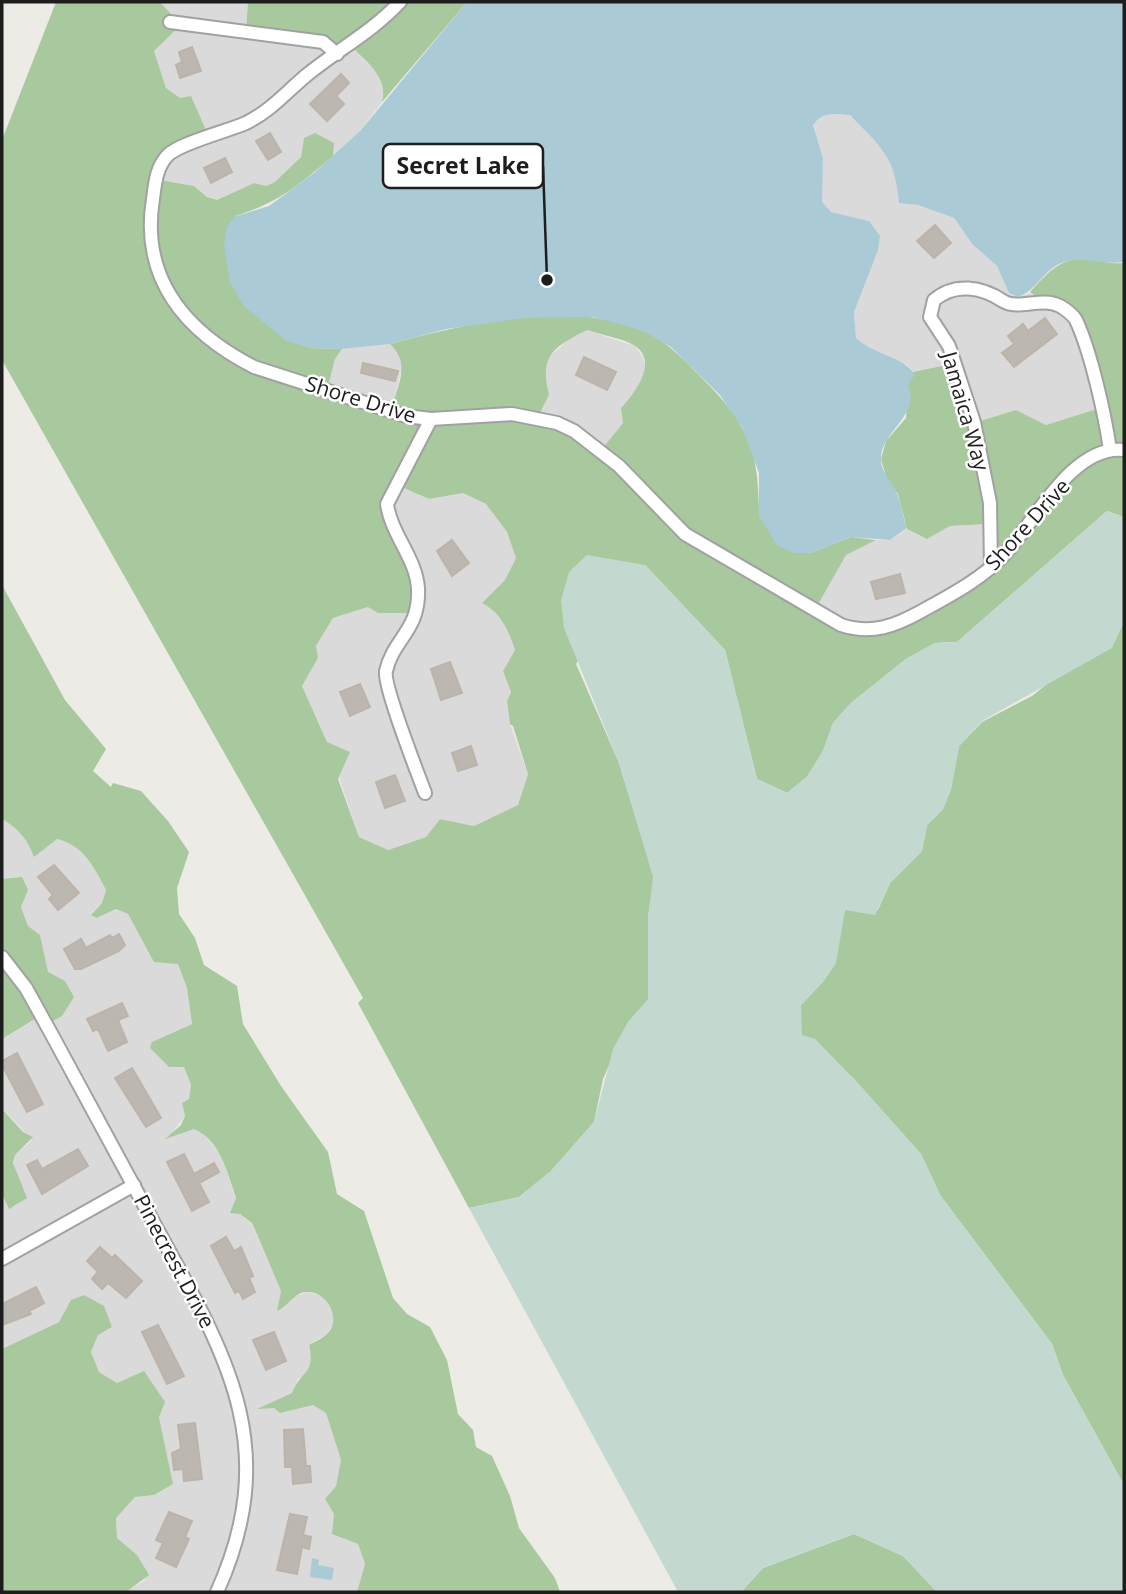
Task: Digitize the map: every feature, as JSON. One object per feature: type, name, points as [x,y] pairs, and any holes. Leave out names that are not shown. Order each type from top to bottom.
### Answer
[{"type":"street","name":"Shore Drive","points":[[400,2],[337,54],[310,72],[267,111],[169,154],[156,175],[150,241],[158,274],[176,306],[202,333],[235,357],[254,367],[406,416],[431,419],[512,414],[565,427],[619,466],[685,534],[841,625],[855,630],[885,628],[899,623],[957,591],[991,567],[1077,468],[1100,452],[1124,450]]},
{"type":"street","points":[[170,22],[323,42],[337,54]]},
{"type":"street","name":"Jamaica Way","points":[[991,567],[990,503],[974,422],[949,346],[930,317],[934,300],[953,289],[982,289],[1010,304],[1044,300],[1060,306],[1075,318],[1102,408],[1110,450]]},
{"type":"street","points":[[425,793],[385,675],[394,652],[416,618],[418,592],[417,579],[397,538],[387,504],[431,419]]},
{"type":"street","name":"Pinecrest Drive","points":[[2,957],[26,988],[134,1185],[214,1334],[235,1388],[243,1416],[247,1476],[234,1549],[217,1592]]},
{"type":"street","points":[[2,1259],[134,1185]]},
{"type":"shaded area","points":[[160,2],[248,2],[246,29],[350,45],[381,77],[385,90],[382,102],[361,130],[333,156],[333,143],[304,138],[301,157],[275,183],[266,186],[254,183],[217,200],[207,197],[194,186],[160,180],[180,98],[166,88],[154,51],[181,25]]},
{"type":"shaded area","points":[[828,113],[850,115],[887,154],[896,174],[899,203],[918,205],[954,218],[973,245],[997,266],[1009,293],[1018,297],[1030,293],[1074,315],[1097,409],[1046,425],[1016,410],[977,422],[951,364],[913,372],[907,365],[868,350],[856,338],[854,312],[860,292],[869,221],[830,212],[821,202],[823,158],[813,124]]},
{"type":"shaded area","points":[[586,330],[635,346],[643,357],[646,370],[633,396],[621,408],[623,423],[602,449],[539,416],[549,395],[543,373],[549,357],[568,340]]},
{"type":"shaded area","points":[[390,344],[402,355],[403,364],[392,408],[328,387],[335,359],[342,349]]},
{"type":"shaded area","points":[[397,485],[429,499],[463,493],[486,504],[507,532],[516,558],[505,580],[482,603],[492,608],[507,627],[515,650],[503,671],[511,692],[507,701],[510,724],[528,774],[518,805],[474,826],[440,819],[426,837],[387,850],[359,837],[327,742],[302,686],[318,658],[316,646],[333,618],[368,607],[388,509]]},
{"type":"shaded area","points":[[989,524],[993,562],[901,620],[856,628],[816,608],[846,554],[876,540],[890,540],[907,529],[927,539],[950,526]]},
{"type":"shaded area","points":[[2,819],[14,825],[30,846],[57,839],[73,843],[97,871],[106,890],[102,903],[91,914],[98,918],[116,909],[128,914],[145,945],[178,964],[187,988],[192,1024],[152,1042],[184,1067],[191,1085],[189,1099],[182,1103],[185,1116],[168,1138],[194,1128],[203,1133],[222,1156],[240,1214],[251,1223],[281,1291],[283,1308],[292,1297],[309,1292],[324,1297],[333,1312],[334,1321],[328,1333],[309,1345],[313,1361],[308,1373],[298,1379],[292,1393],[260,1408],[274,1408],[281,1413],[313,1404],[326,1413],[341,1460],[336,1486],[325,1499],[334,1514],[340,1537],[358,1544],[365,1564],[357,1592],[126,1592],[145,1580],[144,1569],[137,1555],[117,1538],[116,1517],[135,1497],[154,1495],[173,1484],[159,1417],[164,1402],[144,1372],[117,1383],[99,1372],[91,1352],[98,1335],[112,1327],[101,1306],[84,1295],[71,1300],[59,1322],[2,1349],[2,1194],[9,1209],[15,1155],[32,1140],[2,1108],[2,1039],[36,1019],[65,981],[48,973],[40,935],[28,926],[21,907],[28,890],[2,879]]},
{"type":"green space","points":[[56,2],[160,2],[181,25],[154,51],[166,88],[180,98],[191,96],[208,135],[173,151],[160,180],[194,186],[207,197],[217,200],[254,183],[266,186],[275,182],[301,157],[304,138],[315,133],[334,143],[333,156],[298,184],[276,199],[235,216],[310,348],[342,349],[335,359],[328,387],[392,408],[400,382],[401,366],[396,351],[390,344],[485,322],[553,316],[586,317],[617,322],[646,332],[669,347],[690,366],[719,395],[741,426],[757,474],[759,516],[810,553],[851,537],[876,540],[846,555],[816,608],[840,624],[885,627],[985,572],[989,524],[950,526],[927,539],[907,529],[898,494],[887,480],[881,459],[886,441],[906,418],[908,384],[913,372],[951,364],[977,422],[1016,410],[1046,425],[1097,409],[1079,327],[1030,292],[1052,270],[1065,262],[1086,259],[1124,263],[1124,517],[1107,511],[957,642],[935,643],[906,659],[851,703],[833,723],[823,751],[807,777],[787,793],[757,779],[725,650],[645,565],[576,664],[619,763],[654,877],[648,918],[648,1000],[628,1022],[603,1079],[594,1122],[551,1171],[519,1197],[469,1208],[358,1003],[363,998],[2,360],[2,140]],"holes":[[[587,330],[630,343],[642,353],[645,360],[642,378],[621,408],[623,423],[602,449],[539,415],[549,395],[546,371],[552,354],[565,342]],[[397,485],[429,499],[463,493],[486,504],[507,532],[516,558],[505,580],[482,603],[503,622],[515,650],[503,671],[511,692],[507,701],[510,724],[513,726],[528,774],[518,805],[474,826],[440,819],[426,837],[388,850],[359,837],[338,779],[350,752],[327,742],[302,686],[318,658],[316,646],[333,618],[368,607],[378,613],[415,613],[418,577],[388,497]]]},
{"type":"green space","points":[[248,2],[467,2],[382,102],[379,77],[350,45],[333,50],[246,29]]},
{"type":"green space","points":[[1107,511],[1124,517],[1124,622],[1112,648],[982,721],[959,746],[951,789],[943,809],[927,825],[922,851],[890,883],[875,915],[845,910],[836,963],[824,981],[801,1005],[802,1035],[815,1039],[921,1154],[940,1195],[1052,1344],[1063,1375],[1124,1485],[1124,1592],[937,1592],[903,1556],[854,1534],[763,1568],[741,1592],[678,1592],[469,1208],[519,1197],[551,1171],[594,1122],[613,1049],[628,1022],[648,999],[648,918],[653,877],[619,763],[564,628],[561,600],[569,572],[587,555],[645,565],[725,650],[757,779],[787,793],[807,777],[823,751],[833,723],[851,703],[906,659],[935,643],[957,642]]},
{"type":"green space","points":[[2,585],[65,700],[106,749],[93,771],[111,787],[113,783],[141,791],[168,821],[189,852],[177,888],[179,914],[195,938],[204,965],[237,986],[243,1024],[281,1086],[328,1152],[337,1194],[364,1211],[393,1298],[407,1314],[430,1327],[447,1360],[458,1414],[473,1430],[476,1447],[492,1456],[510,1496],[519,1528],[555,1578],[560,1592],[357,1592],[365,1564],[358,1544],[332,1534],[334,1514],[325,1499],[336,1486],[341,1460],[326,1413],[313,1405],[280,1413],[274,1408],[257,1409],[292,1393],[311,1362],[309,1345],[326,1335],[332,1327],[333,1314],[322,1297],[309,1292],[295,1296],[277,1311],[281,1291],[252,1223],[240,1214],[230,1213],[236,1198],[217,1149],[203,1134],[194,1129],[165,1139],[181,1125],[185,1116],[182,1103],[189,1099],[191,1085],[184,1067],[169,1067],[150,1048],[152,1042],[192,1024],[187,988],[178,964],[154,962],[128,914],[116,909],[97,918],[91,915],[102,903],[106,890],[92,866],[74,846],[57,839],[34,857],[21,835],[2,819]]},
{"type":"green space","points":[[1124,622],[1124,1485],[1063,1375],[1052,1344],[940,1195],[921,1154],[854,1079],[801,1035],[801,1005],[829,971],[845,910],[878,910],[890,883],[922,851],[927,825],[943,809],[951,789],[959,746],[982,722],[1032,696]]},
{"type":"green space","points":[[22,877],[28,890],[21,907],[28,926],[40,935],[48,972],[65,981],[74,997],[62,1016],[45,1025],[35,1019],[2,1039],[2,879]]},
{"type":"green space","points":[[2,1109],[23,1132],[33,1137],[15,1155],[13,1163],[27,1198],[9,1209],[2,1194]]},
{"type":"green space","points":[[84,1295],[104,1306],[112,1327],[98,1335],[91,1352],[99,1372],[117,1383],[144,1371],[165,1402],[159,1417],[173,1484],[154,1495],[135,1497],[116,1518],[117,1538],[137,1555],[149,1575],[126,1592],[2,1592],[2,1349],[59,1322],[71,1300]]},
{"type":"green space","points":[[854,1534],[903,1556],[937,1592],[741,1592],[763,1568]]},
{"type":"water","points":[[467,2],[1124,2],[1124,262],[1065,262],[1057,265],[1024,294],[1018,297],[1009,293],[997,266],[973,245],[954,218],[918,205],[899,203],[894,174],[885,153],[850,115],[830,114],[821,117],[813,125],[823,158],[822,202],[831,212],[869,221],[880,236],[878,250],[854,312],[856,338],[904,364],[915,375],[908,384],[910,405],[883,447],[881,457],[885,473],[898,496],[907,528],[890,540],[851,537],[810,553],[794,553],[777,545],[759,516],[759,473],[742,427],[720,395],[671,347],[644,331],[594,317],[524,318],[446,329],[390,344],[342,349],[310,348],[286,341],[244,306],[230,283],[224,246],[227,226],[236,216],[269,206],[314,173],[361,130]]},
{"type":"water","points":[[312,1558],[319,1560],[318,1565],[334,1568],[332,1580],[310,1577]]},
{"type":"building","points":[[192,47],[201,71],[180,78],[176,65],[182,62],[179,52]]},
{"type":"building","points":[[341,74],[349,83],[336,96],[344,104],[327,121],[310,104]]},
{"type":"building","points":[[270,133],[281,152],[268,160],[256,141]]},
{"type":"building","points":[[225,158],[232,172],[211,183],[204,168]]},
{"type":"building","points":[[935,225],[951,243],[934,258],[917,241]]},
{"type":"building","points":[[1045,318],[1057,334],[1014,367],[1002,353],[1014,344],[1008,336],[1023,324],[1028,331]]},
{"type":"building","points":[[584,357],[616,372],[607,390],[576,375]]},
{"type":"building","points":[[363,363],[398,371],[395,381],[361,373]]},
{"type":"building","points":[[452,540],[469,563],[452,576],[437,551]]},
{"type":"building","points":[[900,574],[905,593],[876,599],[871,582]]},
{"type":"building","points":[[450,662],[462,693],[441,700],[431,669]]},
{"type":"building","points":[[360,684],[370,707],[350,716],[340,692]]},
{"type":"building","points":[[471,746],[477,765],[458,771],[452,753]]},
{"type":"building","points":[[395,775],[405,801],[385,808],[376,782]]},
{"type":"building","points":[[54,865],[79,893],[58,910],[49,899],[53,895],[38,877]]},
{"type":"building","points":[[119,934],[125,945],[119,951],[81,969],[75,969],[64,949],[81,939],[86,948],[110,935],[112,938]]},
{"type":"building","points":[[122,1003],[128,1016],[118,1020],[127,1042],[108,1051],[98,1029],[93,1031],[87,1019]]},
{"type":"building","points":[[17,1053],[43,1104],[27,1112],[2,1065],[2,1061]]},
{"type":"building","points":[[132,1068],[161,1118],[146,1127],[115,1078]]},
{"type":"building","points":[[78,1149],[88,1166],[42,1194],[27,1165],[37,1160],[42,1169]]},
{"type":"building","points":[[184,1154],[194,1174],[214,1163],[219,1172],[199,1183],[209,1202],[192,1211],[167,1162]]},
{"type":"building","points":[[226,1237],[234,1251],[241,1247],[253,1276],[249,1278],[255,1292],[243,1299],[239,1291],[235,1293],[211,1246]]},
{"type":"building","points":[[100,1247],[112,1258],[115,1255],[142,1281],[126,1298],[108,1283],[102,1289],[92,1279],[98,1272],[87,1261]]},
{"type":"building","points":[[36,1287],[44,1303],[29,1311],[31,1314],[2,1325],[2,1304]]},
{"type":"building","points":[[158,1325],[184,1376],[167,1384],[142,1332]]},
{"type":"building","points":[[274,1332],[286,1361],[266,1370],[253,1340]]},
{"type":"building","points":[[195,1423],[202,1479],[184,1481],[183,1469],[174,1470],[172,1453],[181,1449],[178,1425]]},
{"type":"building","points":[[303,1429],[306,1466],[310,1466],[311,1482],[293,1484],[292,1467],[285,1467],[284,1430]]},
{"type":"building","points":[[169,1512],[192,1521],[185,1537],[189,1539],[176,1567],[156,1558],[163,1543],[156,1540]]},
{"type":"building","points":[[290,1514],[307,1517],[303,1535],[311,1537],[309,1549],[302,1547],[297,1574],[277,1570]]},
{"type":"place","name":"Secret Lake","points":[[547,280]]}]
